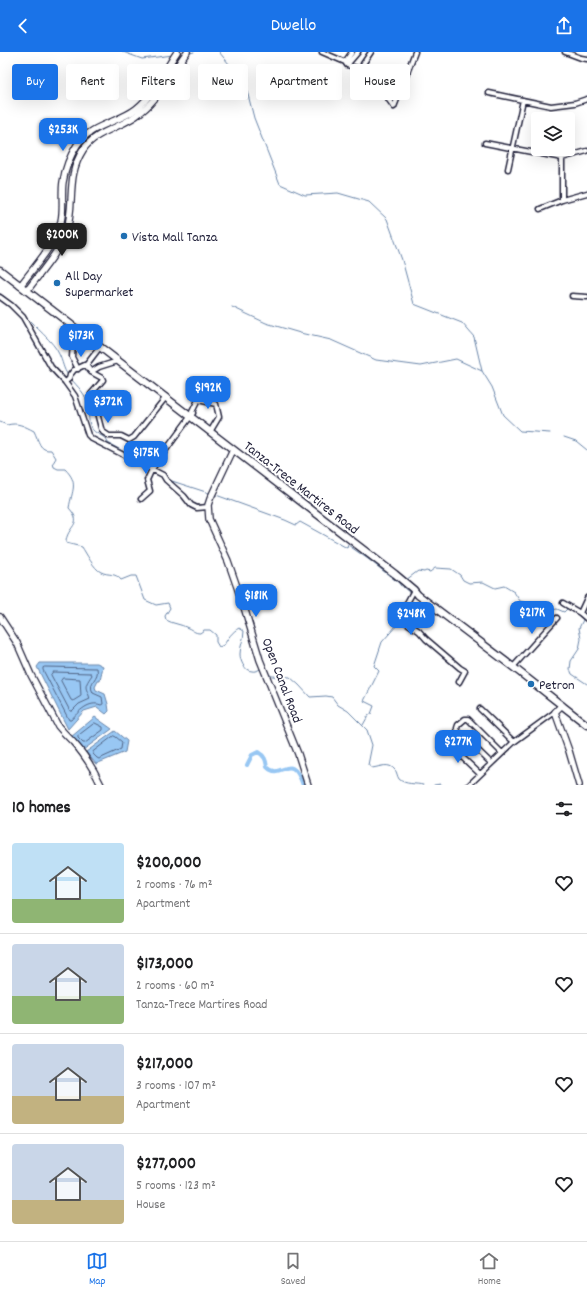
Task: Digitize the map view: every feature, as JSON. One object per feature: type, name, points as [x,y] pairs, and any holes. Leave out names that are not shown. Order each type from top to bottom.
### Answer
[{"type":"main road","points":[[27,291],[60,245],[66,233],[70,212],[71,183],[79,157],[91,140],[130,113],[143,102],[158,83],[177,52]]},
{"type":"main road","points":[[20,286],[46,251],[58,230],[62,211],[63,182],[69,161],[78,143],[86,135],[97,128],[133,118],[147,106],[164,87],[187,52]]},
{"type":"main road","name":"Tanza-Trece Martires Road","points":[[0,270],[166,397],[412,588],[418,595],[587,725]]},
{"type":"main road","points":[[208,507],[210,499],[233,450]]},
{"type":"main road","name":"Open Canal Road","points":[[208,507],[209,518],[228,561],[260,660],[298,754],[308,785]]},
{"type":"main road","points":[[0,617],[17,643],[31,675],[58,726],[89,763],[101,785]]},
{"type":"main road","points":[[562,705],[555,712],[579,785]]},
{"type":"street","points":[[322,52],[350,65]]},
{"type":"street","points":[[346,64],[352,52]]},
{"type":"street","points":[[346,64],[358,52]]},
{"type":"street","points":[[363,52],[370,54],[363,64]]},
{"type":"street","points":[[410,65],[415,52]]},
{"type":"street","points":[[565,52],[575,54],[580,58],[587,58]]},
{"type":"street","points":[[489,93],[556,106],[575,103],[587,99]]},
{"type":"street","points":[[389,100],[394,107],[397,100]]},
{"type":"street","points":[[508,169],[523,100]]},
{"type":"street","points":[[485,143],[562,158],[587,151]]},
{"type":"street","points":[[562,158],[562,200]]},
{"type":"street","points":[[540,209],[562,200],[587,193]]},
{"type":"street","points":[[572,296],[587,297]]},
{"type":"street","points":[[0,297],[11,305],[23,318],[51,367],[65,382],[75,396],[88,435],[92,439],[162,475],[184,496],[191,505],[197,508],[208,507]]},
{"type":"street","points":[[78,369],[72,357],[73,342],[82,333]]},
{"type":"street","points":[[65,382],[78,369],[86,365],[100,347]]},
{"type":"street","points":[[91,372],[99,367],[118,361]]},
{"type":"street","points":[[86,365],[91,372],[103,380],[91,394],[101,428],[106,435],[121,436],[129,440],[134,437],[166,397]]},
{"type":"street","points":[[141,499],[150,490],[147,483],[152,469],[191,417],[198,400],[216,404],[219,418],[210,432]]},
{"type":"street","points":[[412,588],[402,612],[402,618],[465,671],[458,682]]},
{"type":"street","points":[[580,612],[587,598]]},
{"type":"street","points":[[563,602],[580,612],[587,619]]},
{"type":"street","points":[[513,667],[557,618]]},
{"type":"street","points":[[480,709],[514,742]]},
{"type":"street","points":[[469,785],[514,742],[555,712]]},
{"type":"street","points":[[491,763],[458,730],[458,725],[465,719],[468,719],[502,753]]},
{"type":"street","points":[[446,742],[480,774]]},
{"type":"water","points":[[40,663],[97,663],[103,666],[100,681],[98,681],[95,687],[96,690],[105,694],[109,711],[106,714],[97,707],[84,711],[68,729],[37,667]]},
{"type":"water","points":[[95,717],[112,729],[83,750],[71,737]]},
{"type":"water","points":[[115,731],[127,741],[125,752],[96,764],[86,752]]},
{"type":"waterway","points":[[123,52],[142,59],[173,55]]},
{"type":"waterway","points":[[190,53],[194,52]]},
{"type":"waterway","points":[[219,52],[245,83],[254,118],[280,184],[305,195],[338,193],[369,202],[387,219],[402,260],[414,304],[462,323],[474,337],[482,371],[492,387],[503,415],[520,431],[550,433]]},
{"type":"waterway","points":[[0,294],[5,297]]},
{"type":"waterway","points":[[232,307],[266,323],[331,340],[376,360],[421,366],[456,359],[482,371]]},
{"type":"waterway","points":[[25,316],[56,349],[68,375]]},
{"type":"waterway","points":[[71,379],[87,401],[89,408],[89,422],[92,430],[107,440],[108,443],[150,466]]},
{"type":"waterway","points":[[0,422],[7,425],[21,425],[34,431],[38,442],[42,447],[44,449],[51,450],[56,458],[53,463],[54,467],[58,469],[65,469],[72,478],[73,487],[69,508],[75,518],[75,522],[67,537],[66,543],[82,547],[93,564],[101,572],[114,575],[121,580],[131,576],[136,576],[145,600],[156,605],[168,603],[170,608],[165,616],[166,620],[200,633],[204,630],[210,630],[216,635],[216,642],[219,647],[224,645],[230,635],[239,628],[244,631],[240,651],[242,662],[249,671],[261,669]]},
{"type":"waterway","points":[[564,437],[576,441],[587,450]]},
{"type":"waterway","points":[[156,469],[164,473]]},
{"type":"waterway","points":[[167,478],[209,493]]},
{"type":"waterway","points":[[216,495],[296,525],[300,522],[347,548],[348,545],[395,580]]},
{"type":"waterway","points":[[406,580],[418,571],[430,572],[435,568],[451,569],[460,575],[463,580],[469,583],[483,582],[495,588],[504,586],[514,592],[520,601],[527,603],[535,610],[541,612],[557,609],[564,612],[568,608]]},
{"type":"waterway","points":[[395,580],[401,582]]},
{"type":"waterway","points":[[398,582],[401,586]]},
{"type":"waterway","points":[[403,587],[410,593]]},
{"type":"waterway","points":[[402,607],[407,599]]},
{"type":"waterway","points":[[363,725],[368,716],[371,714],[374,706],[364,701],[379,671],[374,666],[382,642],[397,625],[395,620],[392,618],[396,612],[399,614],[401,612]]},
{"type":"waterway","points":[[581,616],[583,620],[579,628],[581,639],[579,649],[571,661],[570,669],[572,674],[587,684]]},
{"type":"waterway","points":[[270,675],[290,677],[310,697],[332,697],[338,705],[348,711],[367,730],[372,745],[368,765],[372,768],[390,766],[396,771],[401,781],[423,785]]},
{"type":"waterway","points":[[247,765],[252,755],[258,752],[265,758],[267,767],[272,771],[290,767],[294,769],[303,785]]},
{"type":"waterway","points":[[434,785],[441,785]]},
{"type":"place","name":"Vista Mall Tanza","points":[[124,236]]},
{"type":"place","name":"All Day Supermarket","points":[[57,283]]},
{"type":"place","name":"Petron","points":[[531,684]]}]
